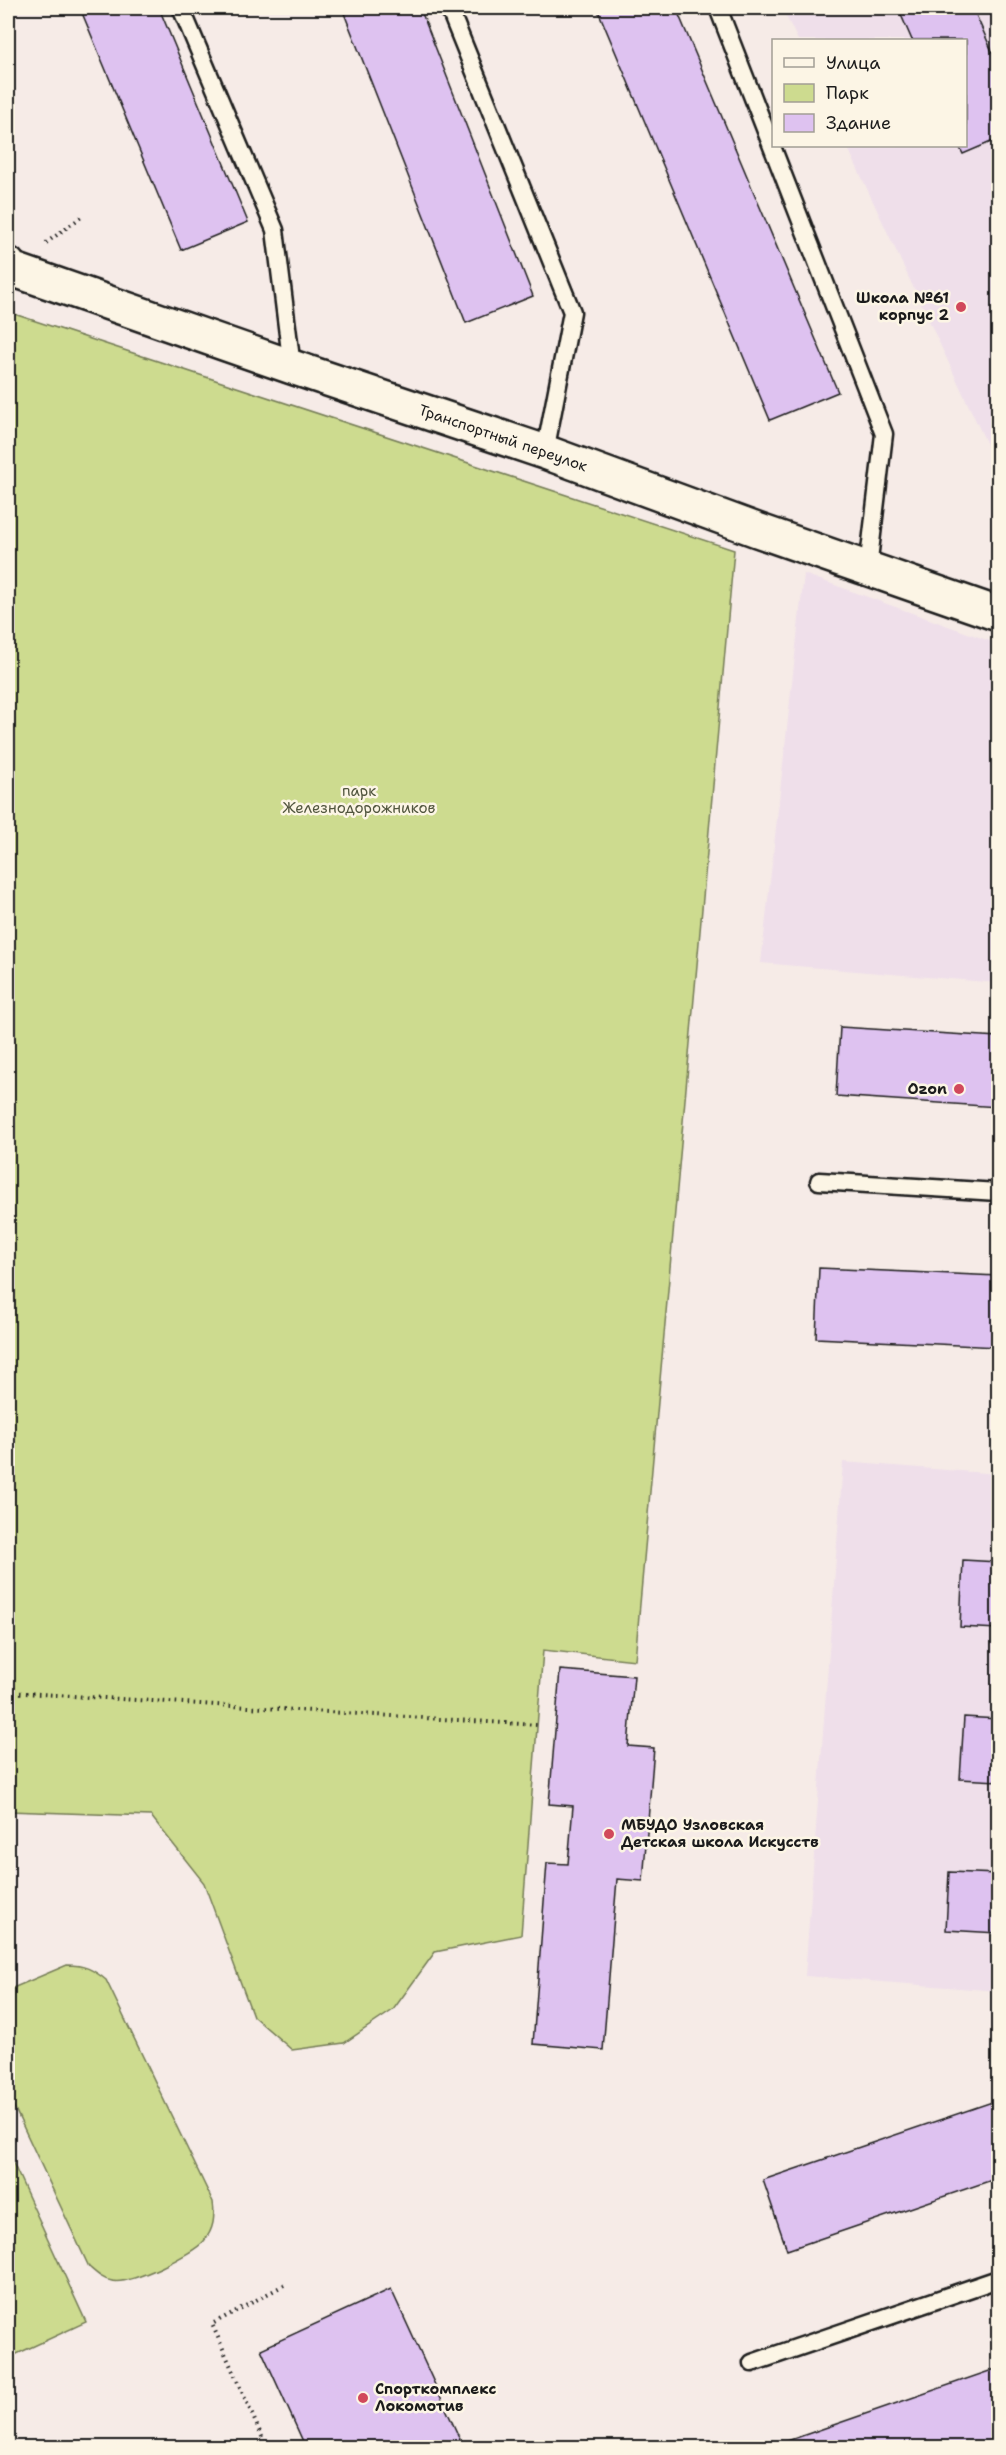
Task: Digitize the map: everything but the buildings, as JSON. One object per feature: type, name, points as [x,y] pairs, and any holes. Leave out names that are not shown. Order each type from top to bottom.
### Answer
[{"type":"street","name":"Транспортный переулок","points":[[8,264],[9,268],[545,452],[999,614]]},
{"type":"lane","points":[[181,8],[275,230],[292,367]]},
{"type":"lane","points":[[449,8],[572,312],[545,452]]},
{"type":"lane","points":[[717,8],[884,434],[868,568]]},
{"type":"lane","points":[[819,1181],[999,1192]]},
{"type":"lane","points":[[752,2363],[999,2279]]},
{"type":"path","points":[[8,1692],[537,1725]]},
{"type":"path","points":[[267,2448],[212,2324],[284,2285]]},
{"type":"shaded area","name":"Школа №61 корпус 2","points":[[782,8],[998,8],[998,468],[847,147],[967,147],[967,39],[798,39]]},
{"type":"shaded area","points":[[804,574],[998,644],[998,983],[761,963]]},
{"type":"shaded area","points":[[843,1462],[998,1474],[998,1991],[805,1976]]},
{"type":"green space","name":"парк Железнодорожников","points":[[8,312],[734,550],[635,1660],[543,1650],[521,1935],[435,1952],[393,2010],[344,2043],[292,2050],[253,2016],[204,1883],[151,1816],[8,1811]]},
{"type":"green space","points":[[67,1965],[88,1968],[106,1980],[213,2202],[212,2227],[204,2241],[187,2254],[160,2268],[121,2281],[105,2279],[89,2267],[8,2094],[8,1990]]},
{"type":"green space","points":[[8,2152],[86,2322],[8,2358]]},
{"type":"place","name":"Школа №61 корпус 2","points":[[961,307]]},
{"type":"place","name":"Ozon","points":[[959,1089]]},
{"type":"place","name":"МБУДО Узловская Детская школа Искусств","points":[[609,1834]]},
{"type":"place","name":"Спорткомплекс Локомотив","points":[[363,2398]]}]
